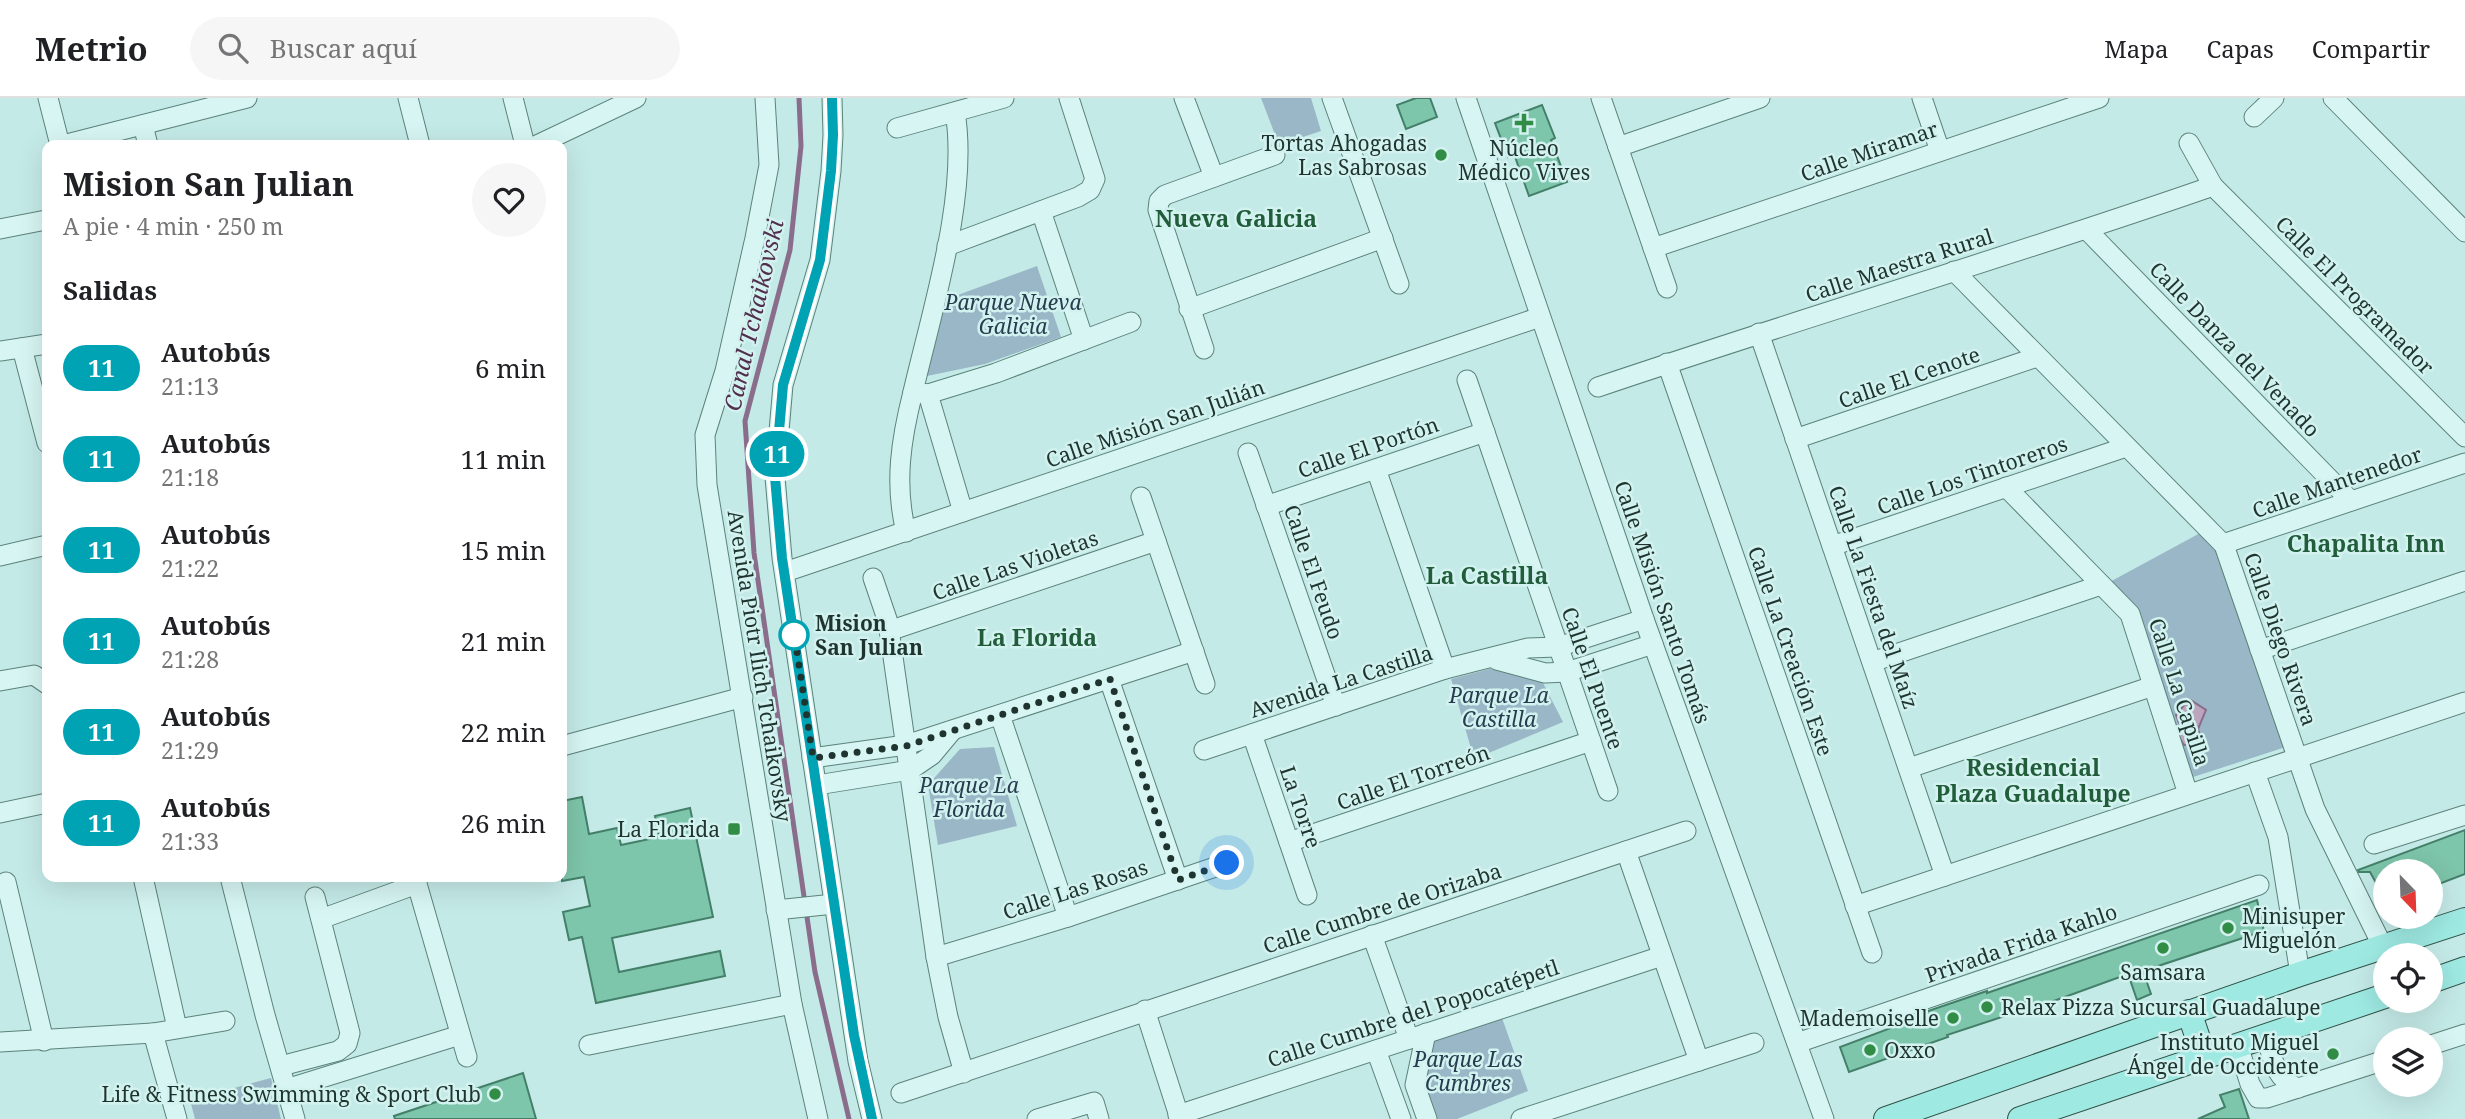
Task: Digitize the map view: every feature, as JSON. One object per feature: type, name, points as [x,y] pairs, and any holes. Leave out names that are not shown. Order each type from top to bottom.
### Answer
[{"type":"main road","points":[[2395,943],[2465,920]]},
{"type":"main road","points":[[1886,1119],[2373,950]]},
{"type":"main road","points":[[2443,977],[2465,969]]},
{"type":"main road","points":[[2020,1119],[2066,1111],[2204,1056],[2373,1000]]},
{"type":"main road","points":[[2189,1013],[2204,1056]]},
{"type":"street","points":[[48,98],[61,140]]},
{"type":"street","points":[[82,140],[247,98]]},
{"type":"street","points":[[408,98],[420,140]]},
{"type":"street","points":[[513,98],[524,140]]},
{"type":"street","points":[[548,140],[636,98]]},
{"type":"street","name":"Avenida Piotr Ilich Tchaikovsky","points":[[765,98],[769,165],[725,371],[705,435],[707,485],[743,697],[786,909],[792,1004],[818,1119]]},
{"type":"street","name":"Avenida Piotr Ilich Tchaikovsky","points":[[832,98],[831,171],[820,260],[783,385],[775,477],[785,572],[817,785],[827,904],[872,1119]]},
{"type":"street","points":[[897,128],[1004,98]]},
{"type":"street","points":[[947,246],[1090,190],[1095,179],[1069,98]]},
{"type":"street","points":[[1184,98],[1214,177]]},
{"type":"street","points":[[1332,98],[1399,284]]},
{"type":"street","name":"Calle Misión Santo Tomás","points":[[1466,98],[1644,619],[1824,1119]]},
{"type":"street","points":[[1601,98],[1667,288]]},
{"type":"street","points":[[1619,147],[1760,98]]},
{"type":"street","points":[[1922,98],[1940,152]]},
{"type":"street","name":"Calle Miramar","points":[[1654,248],[2099,98]]},
{"type":"street","points":[[2254,117],[2274,98]]},
{"type":"street","points":[[2333,98],[2465,232]]},
{"type":"street","points":[[906,532],[901,502],[902,433],[920,393],[947,246],[957,159],[958,131],[955,111]]},
{"type":"street","points":[[143,125],[147,140]]},
{"type":"street","name":"Calle El Programador","points":[[2189,143],[2213,186],[2465,437]]},
{"type":"street","points":[[1204,349],[1158,210],[1159,201],[1165,195],[1275,156]]},
{"type":"street","name":"Calle Maestra Rural","points":[[1598,387],[1759,333],[2087,230],[2213,186]]},
{"type":"street","points":[[1041,211],[1084,340]]},
{"type":"street","points":[[0,229],[42,221]]},
{"type":"street","name":"Calle Danza del Venado","points":[[2087,230],[2351,501]]},
{"type":"street","points":[[1189,309],[1383,238]]},
{"type":"street","name":"Calle Diego Rivera","points":[[1954,271],[2223,544],[2315,809],[2381,943]]},
{"type":"street","name":"Calle Misión San Julián","points":[[785,572],[1540,317]]},
{"type":"street","points":[[920,393],[996,373],[1131,322]]},
{"type":"street","name":"Calle La Fiesta del Maíz","points":[[1759,333],[1945,876]]},
{"type":"street","points":[[0,351],[42,346]]},
{"type":"street","points":[[22,348],[42,424]]},
{"type":"street","name":"Calle El Cenote","points":[[1796,439],[2037,357]]},
{"type":"street","name":"Calle La Creación Este","points":[[1667,363],[1872,953]]},
{"type":"street","name":"Calle El Puente","points":[[1467,380],[1608,791]]},
{"type":"street","points":[[920,393],[963,512]]},
{"type":"street","name":"Calle El Portón","points":[[1266,506],[1485,432]]},
{"type":"street","name":"Calle Los Tintoreros","points":[[1832,546],[2126,447]]},
{"type":"street","name":"Calle El Feudo","points":[[1248,453],[1336,706]]},
{"type":"street","name":"Calle Mantenedor","points":[[2223,544],[2465,463]]},
{"type":"street","points":[[1376,469],[1446,669]]},
{"type":"street","name":"Calle La Capilla","points":[[2006,487],[2130,614],[2188,794]]},
{"type":"street","points":[[1141,496],[1205,684]]},
{"type":"street","name":"Calle Las Violetas","points":[[889,631],[1156,541]]},
{"type":"street","points":[[0,556],[42,546]]},
{"type":"street","points":[[873,578],[889,631],[947,1017],[964,1073]]},
{"type":"street","points":[[2260,650],[2465,582]]},
{"type":"street","points":[[1872,662],[2101,585]]},
{"type":"street","name":"Avenida La Castilla","points":[[1204,750],[1446,669],[1528,648],[1558,647],[1644,619]]},
{"type":"street","name":"Avenida La Castilla","points":[[1493,659],[1545,673],[1567,672],[1653,644]]},
{"type":"street","points":[[813,758],[906,746],[1194,651]]},
{"type":"street","points":[[0,681],[34,675],[42,681]]},
{"type":"street","points":[[1110,679],[1178,880]]},
{"type":"street","points":[[1909,768],[2153,686]]},
{"type":"street","points":[[567,745],[743,697]]},
{"type":"street","points":[[1855,906],[2465,702]]},
{"type":"street","points":[[999,715],[1068,917]]},
{"type":"street","points":[[817,785],[910,770],[932,755],[953,731]]},
{"type":"street","name":"La Torre","points":[[1252,734],[1307,895]]},
{"type":"street","name":"Calle El Torreón","points":[[1289,842],[1591,741]]},
{"type":"street","points":[[2255,772],[2277,837],[2300,974]]},
{"type":"street","points":[[0,813],[42,804]]},
{"type":"street","points":[[2374,844],[2465,815]]},
{"type":"street","name":"Calle Cumbre de Orizaba","points":[[901,1093],[1686,831]]},
{"type":"street","points":[[1626,851],[1699,1061]]},
{"type":"street","name":"Calle Las Rosas","points":[[936,957],[1068,917],[1227,863]]},
{"type":"street","points":[[6,882],[44,1041]]},
{"type":"street","points":[[144,882],[177,1028]]},
{"type":"street","points":[[231,882],[295,1119]]},
{"type":"street","points":[[321,919],[414,882]]},
{"type":"street","points":[[416,882],[467,1057]]},
{"type":"street","name":"Privada Frida Kahlo","points":[[1797,1043],[2259,886]]},
{"type":"street","points":[[281,1066],[338,1051],[347,1044],[350,1033],[315,897]]},
{"type":"street","points":[[786,909],[827,904]]},
{"type":"street","points":[[1372,935],[1417,1036],[1415,1085],[1427,1119]]},
{"type":"street","name":"Calle Cumbre del Popocatépetl","points":[[1179,1117],[1662,956]]},
{"type":"street","points":[[589,1045],[792,1004]]},
{"type":"street","points":[[1145,1010],[1179,1117]]},
{"type":"street","points":[[0,1042],[153,1033],[225,1021]]},
{"type":"street","points":[[153,1033],[177,1119]]},
{"type":"street","points":[[2443,1041],[2465,1034]]},
{"type":"street","points":[[286,1089],[460,1035]]},
{"type":"street","points":[[2266,1036],[2278,1074],[2287,1084],[2298,1088]]},
{"type":"street","points":[[1521,1119],[1754,1043]]},
{"type":"street","points":[[2238,1045],[2250,1084],[2258,1098],[2267,1098],[2373,1064]]},
{"type":"street","points":[[1376,1050],[1401,1119]]},
{"type":"street","points":[[1391,1093],[1415,1085]]},
{"type":"street","points":[[1037,1119],[1094,1102],[1099,1119]]},
{"type":"green space","points":[[1261,98],[1311,98],[1321,131],[1279,145]]},
{"type":"green space","name":"Parque Nueva Galicia","points":[[1037,266],[1061,337],[985,364],[927,376],[944,300]]},
{"type":"green space","points":[[2202,532],[2218,546],[2289,746],[2190,778],[2162,694],[2106,584]]},
{"type":"green space","name":"Parque La Castilla","points":[[1493,668],[1541,679],[1563,722],[1474,759],[1451,679]]},
{"type":"green space","name":"Parque La Florida","points":[[994,747],[1017,826],[938,845],[928,785],[960,749]]},
{"type":"green space","name":"Parque Las Cumbres","points":[[1502,1018],[1528,1091],[1457,1119],[1433,1119],[1420,1084],[1433,1040]]},
{"type":"green space","points":[[271,1078],[281,1119],[195,1119],[190,1100]]},
{"type":"shaded area","points":[[2189,699],[2206,710],[2198,729],[2201,738],[2195,744],[2184,745],[2174,730],[2181,728],[2176,715]]},
{"type":"building","points":[[1416,98],[1430,98],[1437,117],[1406,129],[1397,105]]},
{"type":"building","points":[[1542,105],[1555,138],[1551,140],[1567,182],[1529,196],[1514,154],[1508,157],[1495,123]]},
{"type":"building","points":[[582,797],[589,834],[617,828],[621,845],[659,837],[655,816],[690,808],[713,917],[612,938],[619,972],[720,951],[725,976],[596,1003],[582,937],[569,940],[563,912],[590,906],[584,877],[567,880],[567,800]]},
{"type":"building","points":[[2465,830],[2465,874],[2443,882],[2443,859],[2387,859]]},
{"type":"building","points":[[2373,864],[2373,877],[2370,872],[2358,870]]},
{"type":"building","points":[[2257,900],[2264,931],[2143,971],[2151,994],[2137,1000],[2128,974],[2015,1015],[2014,1013],[1947,1035],[1948,1037],[1849,1072],[1840,1047],[1891,1028],[1890,1024]]},
{"type":"building","name":"Life & Fitness Swimming & Sport Club","points":[[523,1073],[536,1119],[395,1119],[394,1116]]},
{"type":"building","points":[[2239,1089],[2249,1119],[2198,1119],[2225,1107],[2220,1095]]},
{"type":"waterway","name":"Canal Tchaikovski","points":[[799,98],[801,146],[790,250],[745,421],[754,553],[815,972],[849,1119]]},
{"type":"bus line","name":"11","points":[[832,98],[831,171],[820,260],[783,385],[775,477],[782,558],[854,1035],[872,1119]]},
{"type":"place","name":"Núcleo Médico Vives","points":[[1524,123]]},
{"type":"place","name":"Tortas Ahogadas Las Sabrosas","points":[[1441,155]]},
{"type":"place","name":"Mision San Julian","points":[[794,635]]},
{"type":"place","name":"La Florida","points":[[734,829]]},
{"type":"place","name":"Minisuper Miguelón","points":[[2228,928]]},
{"type":"place","name":"Samsara","points":[[2163,948]]},
{"type":"place","name":"Relax Pizza Sucursal Guadalupe","points":[[1987,1007]]},
{"type":"place","name":"Mademoiselle","points":[[1953,1018]]},
{"type":"place","name":"Oxxo","points":[[1870,1050]]},
{"type":"place","name":"Instituto Miguel Ángel de Occidente","points":[[2333,1054]]},
{"type":"place","name":"Life & Fitness Swimming & Sport Club","points":[[495,1094]]},
{"type":"district","name":"Nueva Galicia","points":[[1236,218]]},
{"type":"district","name":"Chapalita Inn","points":[[2366,543]]},
{"type":"district","name":"La Castilla","points":[[1487,575]]},
{"type":"district","name":"La Florida","points":[[1037,637]]},
{"type":"district","name":"Residencial Plaza Guadalupe","points":[[2033,780]]},
{"type":"route","points":[[794,635],[793,625],[813,758],[906,746],[1110,679],[1178,880],[1227,863]]}]
